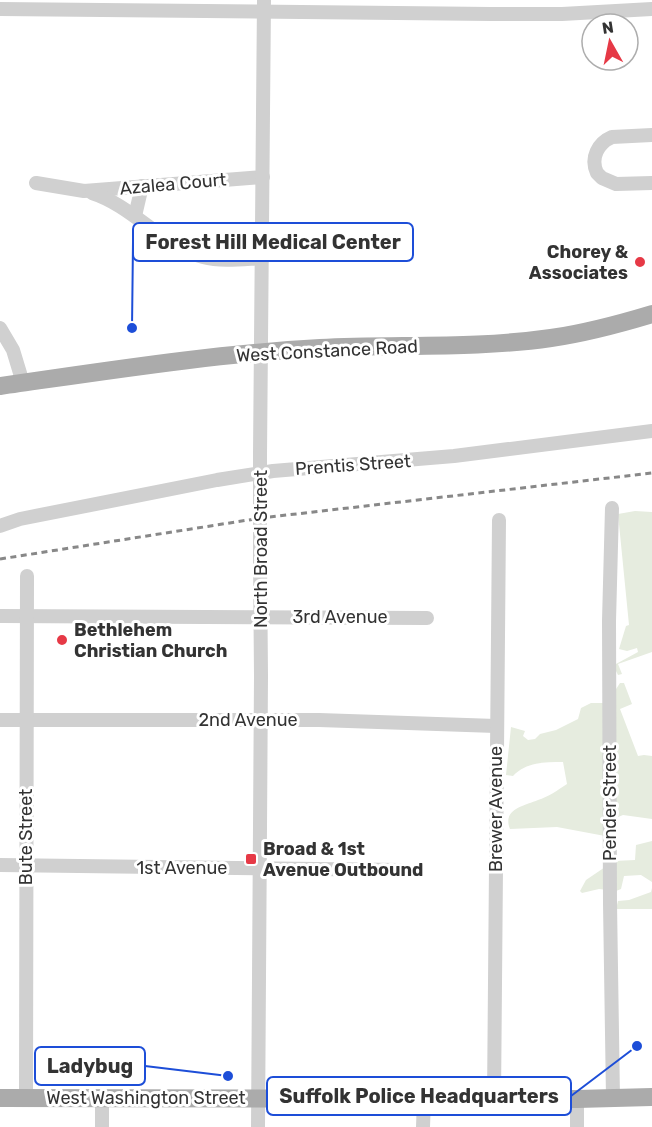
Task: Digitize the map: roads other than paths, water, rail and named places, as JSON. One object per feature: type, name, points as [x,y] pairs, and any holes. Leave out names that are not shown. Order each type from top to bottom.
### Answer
[{"type":"main road","name":"West Constance Road","points":[[0,386],[262,353],[320,348],[524,341],[580,333],[652,314]]},
{"type":"main road","name":"West Washington Street","points":[[0,1098],[577,1099],[652,1097]]},
{"type":"street","points":[[0,9],[107,5],[652,9]]},
{"type":"street","name":"North Broad Street","points":[[258,1127],[264,6]]},
{"type":"street","points":[[652,135],[612,137],[601,144],[594,159],[597,172],[610,183],[652,183]]},
{"type":"street","name":"Azalea Court","points":[[84,191],[263,177]]},
{"type":"street","name":"Azalea Court","points":[[36,183],[84,191],[114,202],[193,254],[219,260],[262,258]]},
{"type":"street","points":[[135,216],[141,186]]},
{"type":"street","points":[[0,328],[13,350],[23,382]]},
{"type":"street","name":"Prentis Street","points":[[0,526],[20,519],[273,471],[454,456],[652,431]]},
{"type":"street","name":"Pender Street","points":[[612,508],[609,621],[613,1098]]},
{"type":"street","name":"Prentis Street","points":[[0,520],[20,519]]},
{"type":"street","name":"Brewer Avenue","points":[[494,1099],[498,520]]},
{"type":"street","name":"Bute Street","points":[[26,1098],[27,576]]},
{"type":"street","name":"3rd Avenue","points":[[0,616],[428,618]]},
{"type":"street","name":"2nd Avenue","points":[[0,720],[319,720],[496,726]]},
{"type":"street","name":"1st Avenue","points":[[0,865],[400,870]]},
{"type":"street","points":[[102,1098],[102,1127]]},
{"type":"street","points":[[423,1127],[424,1099]]},
{"type":"street","points":[[577,1099],[577,1127]]},
{"type":"railway","points":[[0,559],[261,518],[652,473]]},
{"type":"place","name":"Chorey & Associates","points":[[640,262]]},
{"type":"place","name":"Forest Hill Medical Center","points":[[132,328]]},
{"type":"place","name":"Bethlehem Christian Church","points":[[62,640]]},
{"type":"place","name":"Broad & 1st Avenue Outbound","points":[[251,859]]},
{"type":"place","name":"Suffolk Police Headquarters","points":[[637,1046]]},
{"type":"place","name":"Ladybug","points":[[228,1076]]}]
